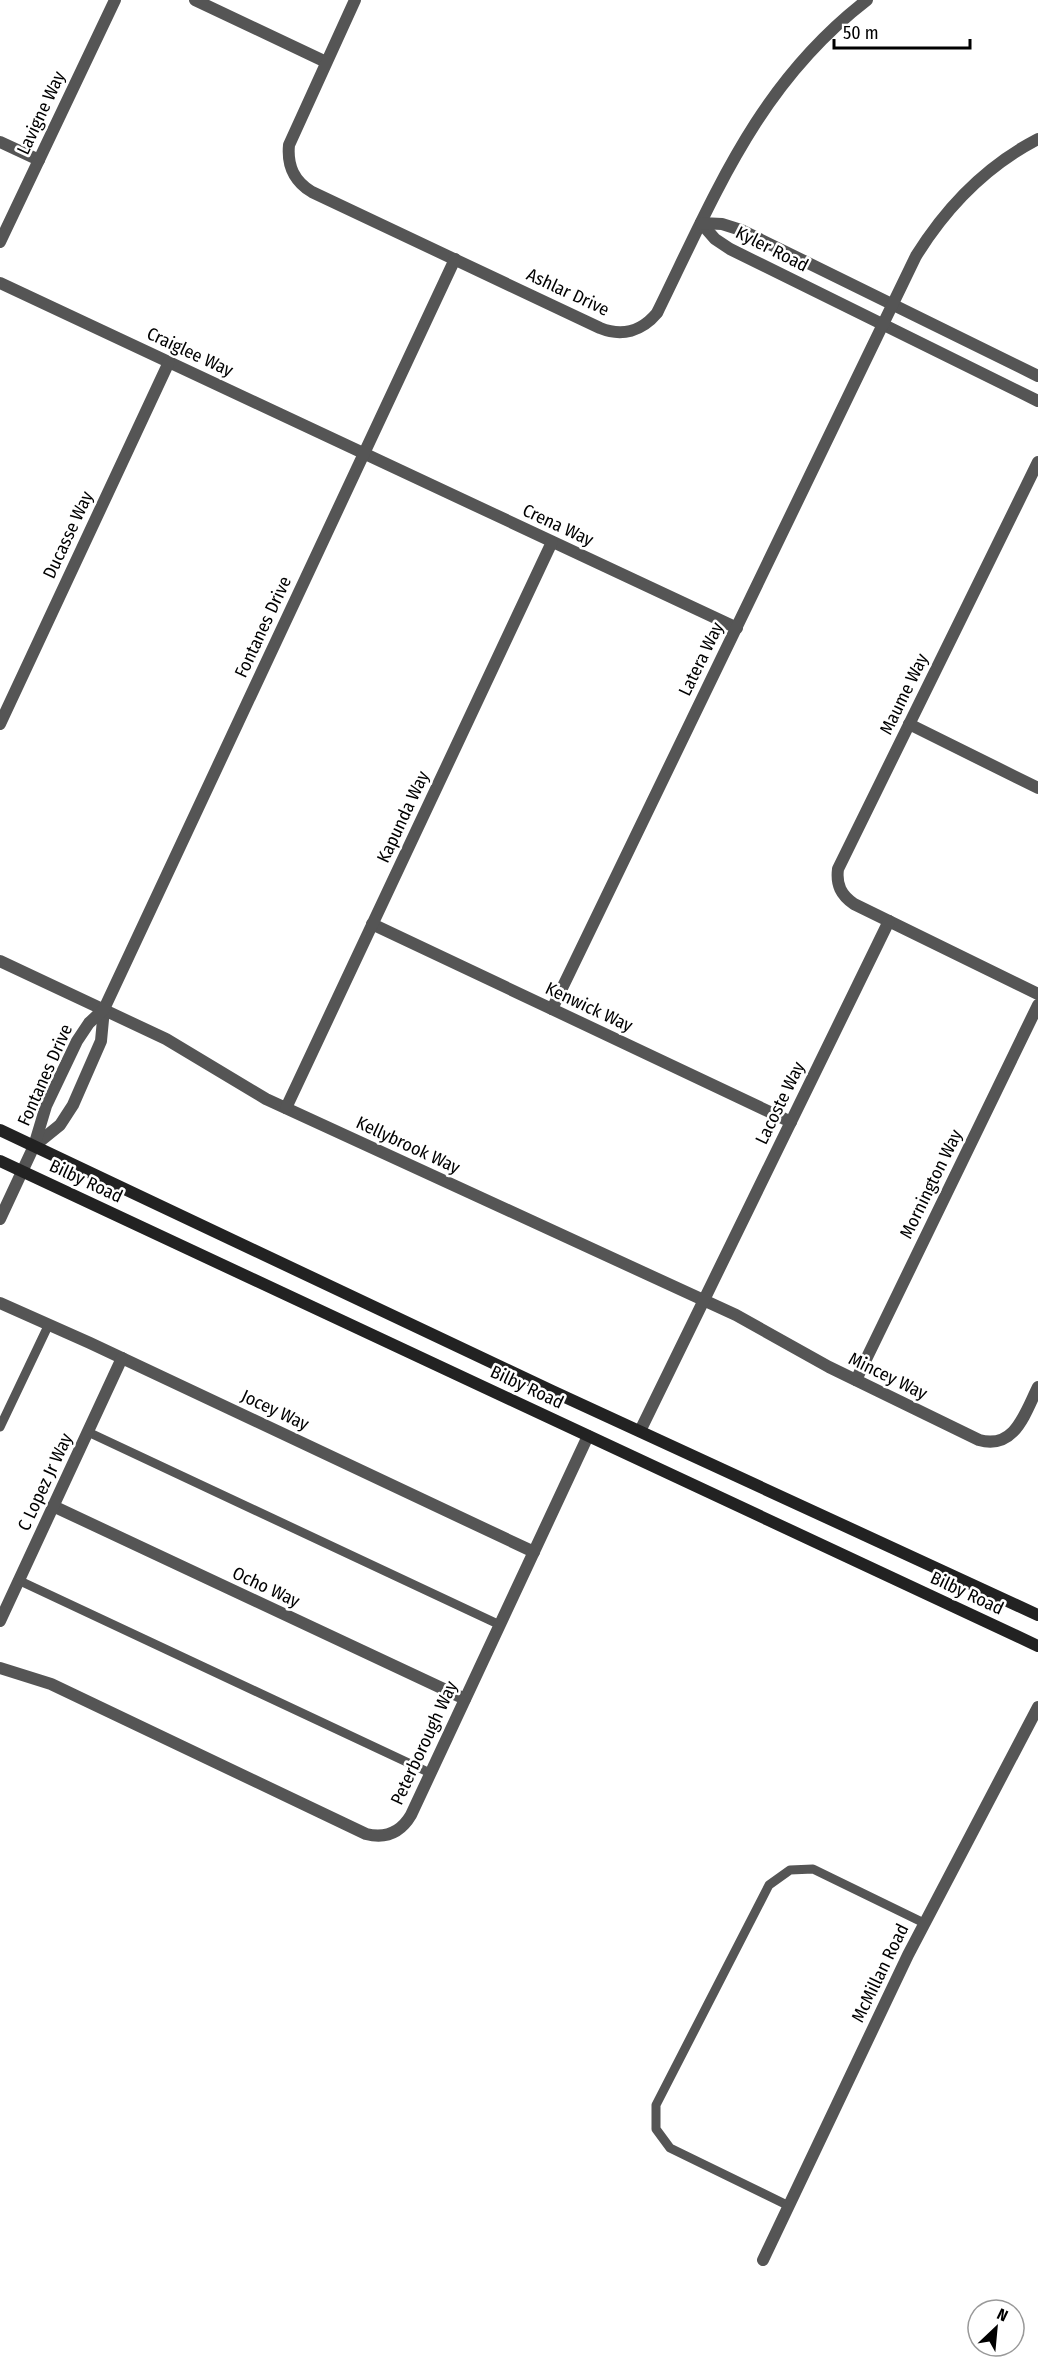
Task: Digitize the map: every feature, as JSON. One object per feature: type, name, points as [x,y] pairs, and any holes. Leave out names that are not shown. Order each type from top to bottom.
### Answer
[{"type":"main road","name":"Bilby Road","points":[[0,1130],[1038,1615]]},
{"type":"main road","name":"Bilby Road","points":[[0,1161],[1038,1646]]},
{"type":"street","name":"Lavigne Way","points":[[0,242],[115,0]]},
{"type":"street","points":[[195,0],[326,62]]},
{"type":"street","name":"Ashlar Drive","points":[[355,0],[289,145],[288,155],[293,174],[312,192],[600,328],[616,333],[643,327],[657,313],[735,154],[768,102],[812,50],[867,0]]},
{"type":"street","name":"Latera Way","points":[[552,1009],[916,256],[956,201],[993,167],[1038,139]]},
{"type":"street","points":[[0,142],[39,160]]},
{"type":"street","name":"Kyler Road","points":[[701,223],[722,224],[741,230],[1038,376]]},
{"type":"street","name":"Kyler Road","points":[[701,223],[715,239],[730,249],[1038,401]]},
{"type":"street","name":"Fontanes Drive","points":[[34,1146],[60,1125],[73,1105],[101,1041],[104,1010],[455,259]]},
{"type":"street","name":"Craiglee Way","points":[[0,283],[364,454]]},
{"type":"street","name":"Ducasse Way","points":[[0,724],[169,362]]},
{"type":"street","name":"Crena Way","points":[[364,454],[736,628]]},
{"type":"street","name":"Maume Way","points":[[889,921],[846,899],[838,884],[838,870],[1038,462]]},
{"type":"street","name":"Kapunda Way","points":[[286,1108],[552,542]]},
{"type":"street","points":[[909,724],[1038,788]]},
{"type":"street","points":[[889,921],[1038,994]]},
{"type":"street","name":"Lacoste Way","points":[[640,1431],[889,921]]},
{"type":"street","name":"Kenwick Way","points":[[372,924],[791,1122]]},
{"type":"street","points":[[0,961],[104,1010]]},
{"type":"street","name":"Mornington Way","points":[[856,1380],[1038,1005]]},
{"type":"street","name":"Fontanes Drive","points":[[34,1146],[46,1106],[77,1041],[89,1023],[104,1010]]},
{"type":"street","name":"Kellybrook Way","points":[[104,1010],[176,1044],[238,1083],[286,1108],[704,1301]]},
{"type":"street","points":[[0,1219],[34,1146]]},
{"type":"street","name":"Mincey Way","points":[[704,1301],[766,1331],[829,1367],[979,1440],[993,1442],[1008,1438],[1015,1432],[1038,1388]]},
{"type":"street","name":"Jocey Way","points":[[0,1304],[49,1324],[534,1552]]},
{"type":"street","name":"C Lopez Jr Way","points":[[0,1622],[122,1358]]},
{"type":"street","name":"Peterborough Way","points":[[0,1668],[51,1684],[366,1834],[382,1836],[399,1830],[411,1815],[588,1436]]},
{"type":"street","name":"Ocho Way","points":[[53,1506],[465,1700]]},
{"type":"street","name":"McMillan Road","points":[[763,2260],[924,1923],[1038,1707]]},
{"type":"lane","points":[[0,1427],[49,1324]]},
{"type":"lane","points":[[88,1432],[500,1625]]},
{"type":"lane","points":[[18,1580],[430,1773]]},
{"type":"lane","points":[[789,2206],[670,2148],[656,2128],[656,2105],[769,1885],[790,1869],[813,1869],[924,1923]]}]
